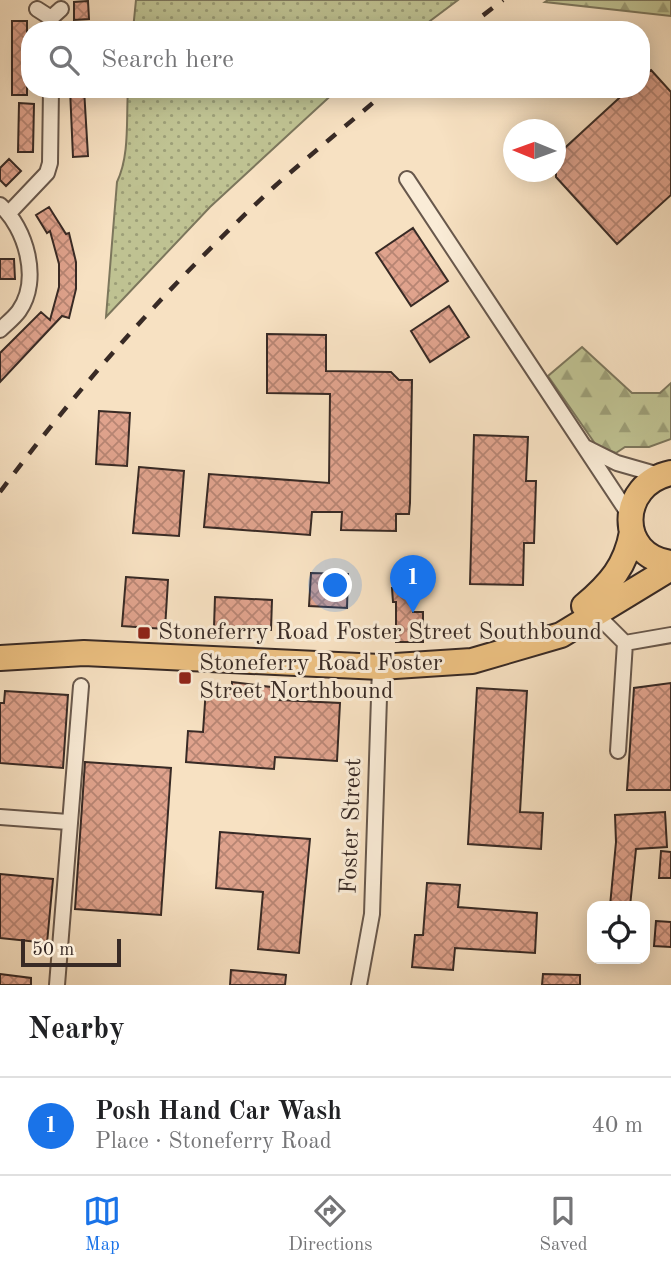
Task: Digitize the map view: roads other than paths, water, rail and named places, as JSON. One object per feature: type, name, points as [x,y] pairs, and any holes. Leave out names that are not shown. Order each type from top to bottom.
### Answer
[{"type":"highway","points":[[525,646],[569,619],[608,585],[625,559],[639,491],[665,474]]},
{"type":"highway","points":[[631,524],[650,556],[671,566]]},
{"type":"highway","points":[[0,658],[84,653],[380,667],[472,661],[561,635],[671,566]]},
{"type":"street","points":[[37,9],[54,19]]},
{"type":"street","points":[[0,330],[21,310],[28,284],[27,253],[4,209],[47,173],[51,153],[51,98]]},
{"type":"street","points":[[407,179],[631,524]]},
{"type":"street","points":[[581,444],[617,463],[665,474]]},
{"type":"street","points":[[596,614],[625,643],[618,751]]},
{"type":"street","points":[[625,643],[671,635]]},
{"type":"street","name":"Foster Street","points":[[359,985],[372,914],[380,667]]},
{"type":"street","points":[[57,985],[81,686]]},
{"type":"street","points":[[0,817],[68,822]]},
{"type":"railway","points":[[476,21],[503,0]]},
{"type":"railway","points":[[0,492],[97,371],[201,258],[275,186],[378,98]]},
{"type":"place","name":"Posh Hand Car Wash","points":[[413,613]]},
{"type":"place","name":"Stoneferry Road Foster Street Southbound","points":[[144,633]]},
{"type":"place","name":"Stoneferry Road Foster Street Northbound","points":[[185,678]]}]
